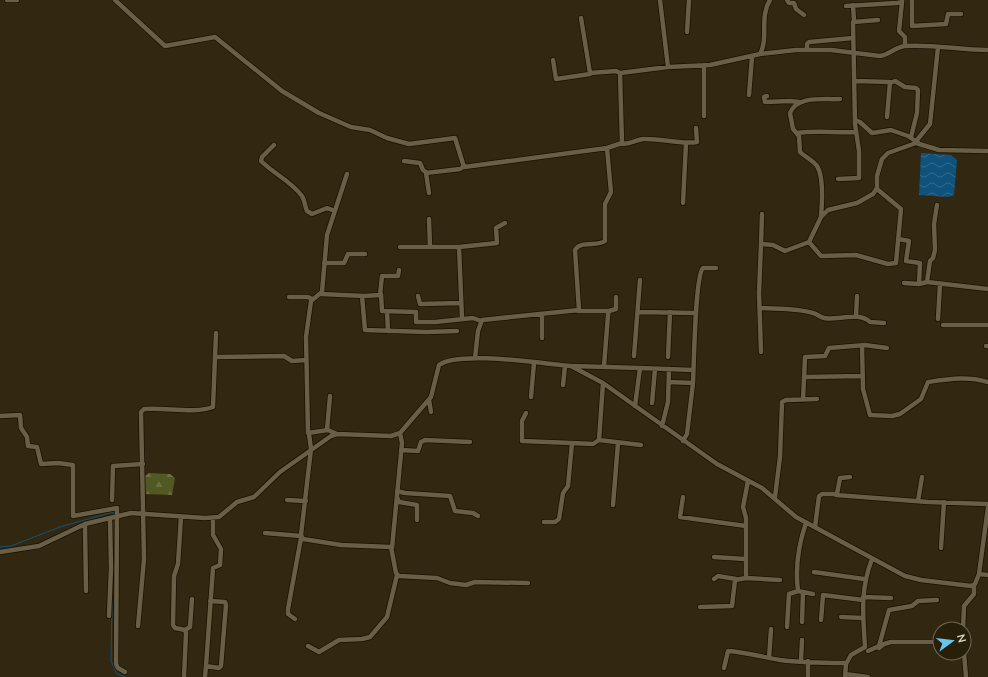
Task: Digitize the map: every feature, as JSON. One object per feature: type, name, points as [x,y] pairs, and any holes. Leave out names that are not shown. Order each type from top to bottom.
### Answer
[{"type":"street","points":[[7,0],[17,0]]},
{"type":"street","points":[[115,0],[164,46],[215,37],[280,89],[319,113],[351,127],[370,130],[387,138],[409,144],[455,138],[463,167]]},
{"type":"street","points":[[660,0],[668,66]]},
{"type":"street","points":[[687,32],[689,0]]},
{"type":"street","points":[[760,54],[763,46],[764,15],[770,0]]},
{"type":"street","points":[[787,0],[789,3],[794,4],[796,9],[804,15]]},
{"type":"street","points":[[912,0],[912,26],[946,24],[949,14],[962,14]]},
{"type":"street","points":[[846,6],[902,1],[899,31],[905,37],[905,46]]},
{"type":"street","points":[[838,179],[859,179],[859,151],[855,132],[853,5]]},
{"type":"street","points":[[581,18],[590,74]]},
{"type":"street","points":[[854,21],[878,20]]},
{"type":"street","points":[[807,50],[807,44],[809,42],[853,38]]},
{"type":"street","points":[[553,60],[556,79],[668,66],[704,65],[752,57],[760,54],[807,50],[853,52],[880,56],[895,48],[905,46],[988,50]]},
{"type":"street","points":[[820,217],[830,209],[853,204],[868,198],[876,189],[877,174],[883,157],[906,145],[917,143],[930,124],[938,47]]},
{"type":"street","points":[[749,95],[752,57]]},
{"type":"street","points":[[704,65],[704,116]]},
{"type":"street","points":[[620,72],[618,78],[622,144]]},
{"type":"street","points":[[855,81],[888,81],[890,83],[895,81],[905,87],[918,89],[917,113],[911,137]]},
{"type":"street","points":[[887,118],[890,83]]},
{"type":"street","points":[[768,96],[764,97],[764,102],[790,100],[798,102],[840,99]]},
{"type":"street","points":[[760,244],[776,246],[784,251],[809,242],[820,217],[821,186],[818,169],[814,163],[800,152],[797,133],[793,129],[790,113],[798,102]]},
{"type":"street","points":[[855,120],[860,122],[874,134],[889,130],[911,137],[917,143],[939,150],[988,151]]},
{"type":"street","points":[[427,173],[607,148],[608,146],[633,143],[642,139],[674,140],[686,143],[698,142],[696,128]]},
{"type":"street","points":[[797,133],[816,131],[829,133],[855,132]]},
{"type":"street","points":[[683,203],[686,143]]},
{"type":"street","points":[[274,145],[262,157],[261,161],[280,177],[291,183],[303,197],[307,211],[312,214],[327,208],[335,212]]},
{"type":"street","points":[[578,311],[576,248],[583,245],[604,243],[606,238],[606,204],[611,192],[607,148]]},
{"type":"street","points":[[404,161],[420,163],[423,170],[427,173],[429,193]]},
{"type":"street","points":[[321,294],[327,235],[347,174]]},
{"type":"street","points":[[809,242],[821,256],[856,255],[888,264],[896,263],[901,209],[876,189]]},
{"type":"street","points":[[927,282],[930,262],[934,257],[935,250],[934,224],[937,205]]},
{"type":"street","points":[[761,352],[760,308],[758,294],[762,214]]},
{"type":"street","points":[[429,219],[430,247]]},
{"type":"street","points":[[400,247],[460,247],[497,243],[496,228],[505,223]]},
{"type":"street","points":[[898,239],[909,241],[906,261],[920,263],[919,284]]},
{"type":"street","points":[[460,247],[462,318]]},
{"type":"street","points":[[324,263],[344,264],[348,254],[365,254]]},
{"type":"street","points":[[683,441],[687,434],[693,370],[695,313],[701,269],[706,267],[716,268]]},
{"type":"street","points":[[399,270],[398,276],[382,276],[382,311],[416,312],[416,322],[462,318],[474,318],[481,321],[578,311],[609,311],[616,309],[616,297]]},
{"type":"street","points":[[634,356],[640,280]]},
{"type":"street","points":[[904,283],[919,284],[927,282],[988,289]]},
{"type":"street","points":[[938,319],[940,284]]},
{"type":"street","points":[[288,297],[308,297],[312,299],[321,294],[362,296],[381,294]]},
{"type":"street","points":[[362,296],[364,330],[388,332],[457,331]]},
{"type":"street","points":[[418,296],[420,304],[462,303]]},
{"type":"street","points":[[856,317],[857,296]]},
{"type":"street","points":[[296,619],[288,614],[288,609],[306,502],[310,449],[306,337],[312,299]]},
{"type":"street","points":[[760,308],[806,311],[825,318],[841,316],[856,317],[868,320],[870,322],[884,323]]},
{"type":"street","points":[[387,311],[388,332]]},
{"type":"street","points":[[604,366],[609,311]]},
{"type":"street","points":[[638,312],[695,313]]},
{"type":"street","points":[[668,357],[670,312]]},
{"type":"street","points":[[542,314],[542,338]]},
{"type":"street","points":[[475,358],[481,321]]},
{"type":"street","points":[[426,322],[426,332]]},
{"type":"street","points":[[943,325],[988,325]]},
{"type":"street","points":[[138,626],[144,559],[142,410],[152,408],[213,408],[216,333]]},
{"type":"street","points":[[862,346],[862,376],[869,414],[886,416],[900,414],[920,400],[928,382],[958,378],[988,382]]},
{"type":"street","points":[[803,400],[805,357],[825,356],[829,348],[862,346],[887,348]]},
{"type":"street","points":[[216,357],[284,356],[293,361],[306,360]]},
{"type":"street","points":[[309,434],[327,430],[337,434],[391,436],[400,433],[429,400],[439,365],[450,360],[475,358],[568,366],[693,370]]},
{"type":"street","points":[[531,397],[534,363]]},
{"type":"street","points":[[568,366],[603,383],[717,464],[775,497],[792,514],[806,523],[872,559],[911,578],[971,586],[974,585]]},
{"type":"street","points":[[563,385],[568,366]]},
{"type":"street","points":[[635,406],[640,368]]},
{"type":"street","points":[[652,403],[656,369]]},
{"type":"street","points":[[662,426],[667,413],[669,369]]},
{"type":"street","points":[[804,376],[862,376]]},
{"type":"street","points":[[669,382],[692,383]]},
{"type":"street","points":[[599,440],[603,383]]},
{"type":"street","points":[[327,430],[330,396]]},
{"type":"street","points":[[775,497],[780,457],[782,402],[784,400],[817,399]]},
{"type":"street","points":[[429,400],[431,412]]},
{"type":"street","points":[[526,413],[522,421],[522,442],[569,442],[572,444],[593,444],[599,440],[641,445]]},
{"type":"street","points":[[0,416],[20,416],[21,428],[27,437],[28,446],[37,447],[41,464],[54,462],[73,465],[73,516],[117,508],[114,518],[109,616]]},
{"type":"street","points":[[308,646],[319,652],[339,640],[362,639],[370,637],[387,617],[397,575],[392,548],[402,437],[400,433]]},
{"type":"street","points":[[0,552],[43,544],[85,524],[131,513],[213,518],[222,515],[237,502],[254,497],[280,472],[310,449],[326,438],[337,434]]},
{"type":"street","points":[[401,450],[418,451],[421,442],[425,440],[470,442]]},
{"type":"street","points":[[613,504],[618,443]]},
{"type":"street","points":[[544,522],[555,522],[559,519],[563,492],[568,486],[572,444]]},
{"type":"street","points":[[112,500],[112,466],[143,464]]},
{"type":"street","points":[[836,494],[840,478],[850,477]]},
{"type":"street","points":[[918,501],[922,477]]},
{"type":"street","points":[[746,578],[746,517],[744,507],[748,481]]},
{"type":"street","points":[[396,493],[450,496],[455,511],[473,513],[478,516]]},
{"type":"street","points":[[396,493],[399,502],[417,505],[416,520]]},
{"type":"street","points":[[815,527],[819,496],[822,494],[918,501],[988,504]]},
{"type":"street","points":[[683,497],[680,517],[746,526]]},
{"type":"street","points":[[287,500],[306,502]]},
{"type":"street","points":[[942,548],[944,502]]},
{"type":"street","points":[[963,621],[964,606],[974,594],[974,585],[979,574],[988,508]]},
{"type":"street","points":[[181,517],[179,557],[174,576],[173,625],[175,628],[185,630],[190,627],[192,599]]},
{"type":"street","points":[[114,518],[116,664],[118,668],[125,672]]},
{"type":"street","points":[[205,677],[213,568],[220,565],[221,552],[214,535],[213,518]]},
{"type":"street","points":[[802,622],[801,592],[796,575],[797,554],[806,523]]},
{"type":"street","points":[[85,524],[86,591]]},
{"type":"street","points":[[265,533],[301,537],[341,545],[392,548]]},
{"type":"street","points":[[714,557],[745,559]]},
{"type":"street","points":[[866,650],[863,618],[864,579],[872,559]]},
{"type":"street","points":[[814,572],[864,579]]},
{"type":"street","points":[[979,574],[988,575]]},
{"type":"street","points":[[397,575],[424,579],[437,578],[450,583],[466,585],[475,582],[528,583]]},
{"type":"street","points":[[714,579],[718,576],[736,579],[746,578],[780,580]]},
{"type":"street","points":[[700,607],[732,606],[736,579]]},
{"type":"street","points":[[787,627],[789,594],[801,592],[813,594]]},
{"type":"street","points":[[821,620],[823,595],[863,599],[892,598]]},
{"type":"street","points":[[868,677],[845,676],[846,663],[854,652],[879,646],[889,610],[912,606],[918,601],[937,600]]},
{"type":"street","points":[[206,666],[220,667],[226,605],[225,602],[210,601]]},
{"type":"street","points":[[841,617],[863,618]]},
{"type":"street","points":[[769,658],[771,629]]},
{"type":"street","points":[[184,677],[185,630]]},
{"type":"street","points":[[801,661],[802,640]]},
{"type":"street","points":[[866,650],[877,650],[884,644],[891,642],[932,642]]},
{"type":"street","points":[[724,668],[727,652],[744,652],[769,658],[808,662],[846,663]]},
{"type":"street","points":[[965,661],[966,677]]},
{"type":"street","points":[[808,662],[808,677]]},
{"type":"green space","points":[[149,473],[170,474],[175,478],[172,495],[145,494],[142,491],[144,477]]},
{"type":"water","points":[[921,153],[951,155],[957,160],[954,195],[949,197],[919,195]]},
{"type":"waterway","points":[[0,547],[11,546],[60,527],[113,512],[113,515]]},
{"type":"waterway","points":[[113,520],[113,541]]},
{"type":"waterway","points":[[112,604],[111,661],[117,674],[126,677]]}]
